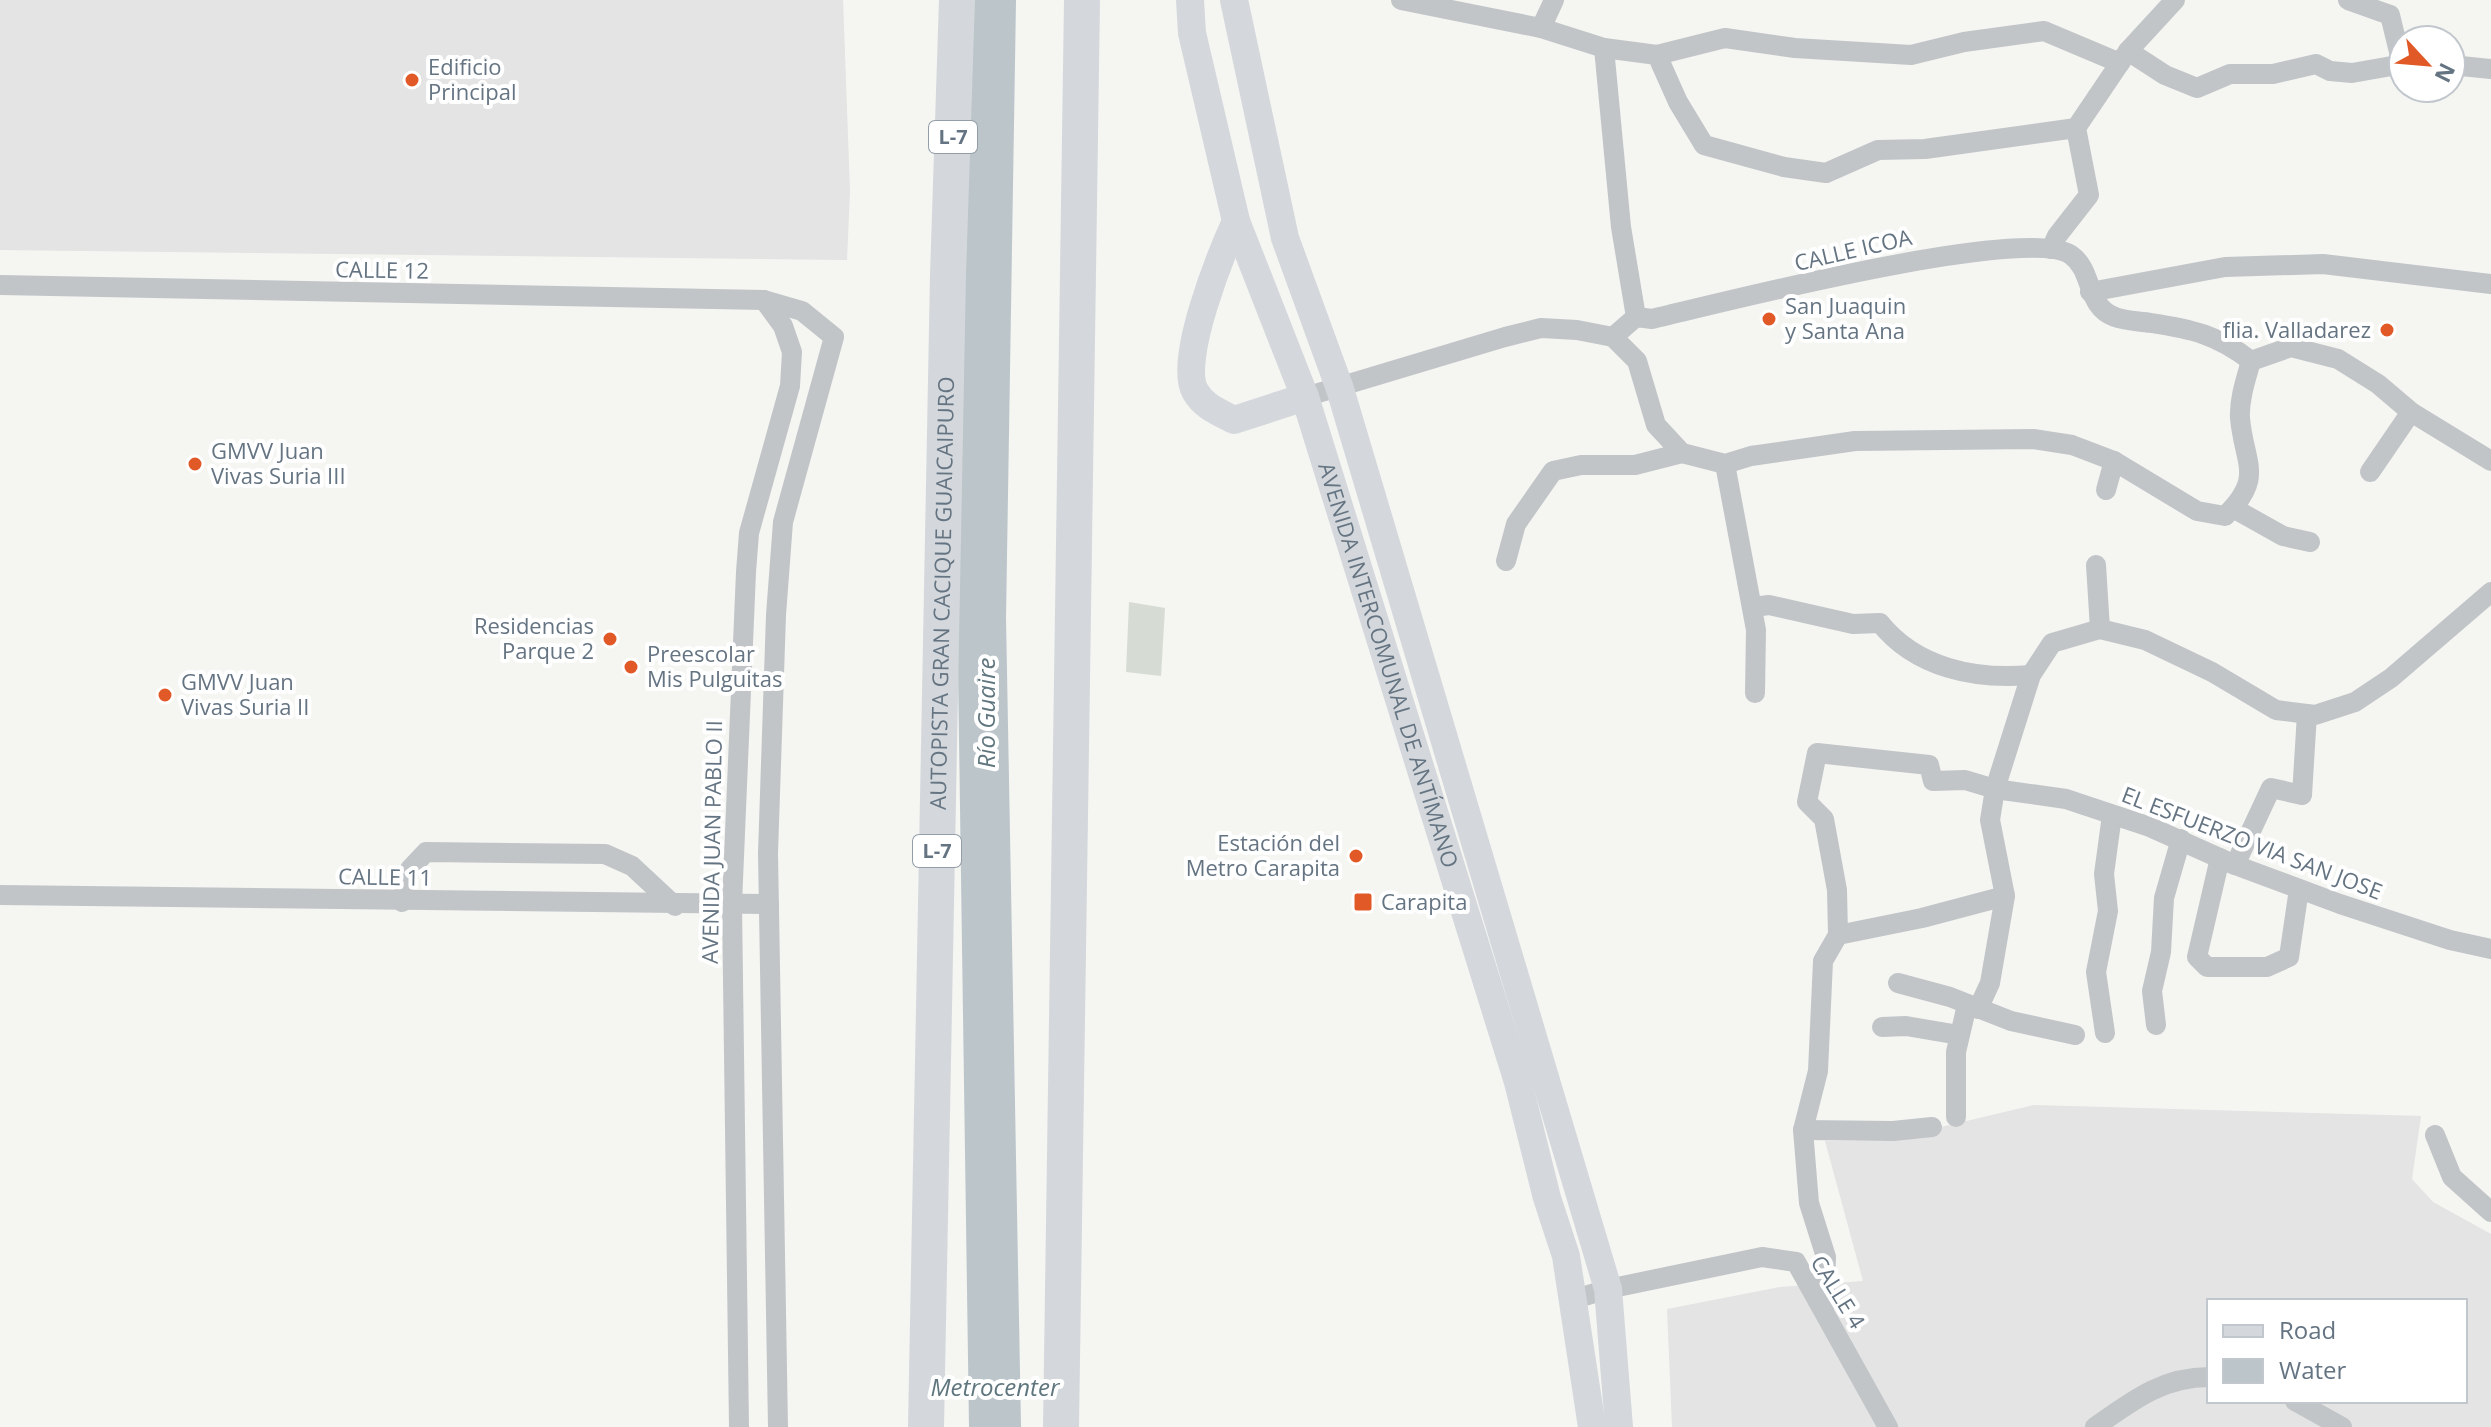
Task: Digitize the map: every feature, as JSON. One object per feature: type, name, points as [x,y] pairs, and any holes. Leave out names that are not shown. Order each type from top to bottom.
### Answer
[{"type":"highway","name":"AUTOPISTA GRAN CACIQUE GUAICAIPURO","points":[[926,1427],[948,275],[957,0]]},
{"type":"highway","points":[[1061,1427],[1082,0]]},
{"type":"main road","name":"AVENIDA INTERCOMUNAL DE ANTÍMANO","points":[[1190,0],[1192,33],[1236,221],[1305,397],[1518,1082],[1575,1299],[1592,1427]]},
{"type":"main road","name":"AVENIDA INTERCOMUNAL DE ANTÍMANO","points":[[1234,0],[1279,215],[1340,389],[1608,1289],[1619,1427]]},
{"type":"main road","points":[[1236,221],[1214,270],[1190,359],[1189,376],[1194,391],[1205,406],[1234,420],[1305,397]]},
{"type":"street","points":[[1401,0],[1469,6],[1604,48],[1657,55],[1725,38],[1795,48],[1911,55],[1964,42],[2044,31],[2124,57],[2197,88],[2230,74],[2273,74],[2316,64],[2330,71],[2352,73],[2387,67]]},
{"type":"street","points":[[1541,28],[1554,0]]},
{"type":"street","points":[[2175,0],[2124,57],[2076,128],[2089,195],[2057,236],[2051,249],[2071,255],[2089,281],[2090,292],[2100,309],[2115,317],[2178,327],[2224,340],[2251,361]]},
{"type":"street","points":[[2348,0],[2390,15],[2392,24]]},
{"type":"street","points":[[1604,48],[1621,227],[1636,317],[1613,337]]},
{"type":"street","points":[[1657,55],[1678,102],[1704,145],[1784,167],[1826,173],[1878,150],[1925,149],[2076,128]]},
{"type":"street","points":[[2467,67],[2491,69]]},
{"type":"street","name":"CALLE ICOA","points":[[1636,317],[1652,319],[1926,257],[1986,248],[2051,249]]},
{"type":"street","points":[[2090,292],[2225,267],[2323,264],[2491,284]]},
{"type":"street","name":"CALLE 12","points":[[0,285],[764,300]]},
{"type":"street","points":[[764,300],[802,311],[834,337],[783,522],[776,631],[769,904],[778,1427]]},
{"type":"street","name":"AVENIDA JUAN PABLO II","points":[[739,1427],[732,904],[749,533],[790,386],[792,352],[783,326],[764,300]]},
{"type":"street","points":[[1305,397],[1541,328],[1577,330],[1613,337],[1637,361],[1656,425],[1682,453]]},
{"type":"street","points":[[2251,361],[2291,347],[2338,359],[2378,384],[2411,412],[2489,454]]},
{"type":"street","points":[[1506,561],[1516,524],[1553,471],[1581,465],[1635,465],[1682,453],[1725,464],[1751,456],[1855,441],[2033,439],[2072,445],[2114,461],[2197,511],[2225,516],[2246,495],[2250,464],[2240,416],[2251,361]]},
{"type":"street","points":[[2370,472],[2411,412]]},
{"type":"street","points":[[2106,490],[2114,461]]},
{"type":"street","points":[[1725,464],[1736,539],[1753,607],[1755,693]]},
{"type":"street","points":[[2233,508],[2283,536],[2310,542]]},
{"type":"street","points":[[2096,565],[2100,629]]},
{"type":"street","points":[[1956,1117],[1959,1035],[1972,1007],[1990,983],[2005,896],[1990,820],[1995,789],[2031,675],[2052,643],[2100,629],[2145,640],[2212,672],[2276,710],[2315,715],[2355,702],[2391,678],[2491,592]]},
{"type":"street","points":[[1753,607],[1769,605],[1853,624],[1880,623],[1895,642],[1941,668],[2011,677],[2031,675]]},
{"type":"street","points":[[2299,889],[2289,957],[2267,967],[2207,967],[2197,957],[2227,862],[2271,788],[2302,795],[2307,714]]},
{"type":"street","name":"EL ESFUERZO VIA SAN JOSE","points":[[1838,935],[1837,890],[1824,819],[1807,802],[1817,753],[1929,765],[1933,781],[1965,780],[1995,789],[2066,799],[2181,839],[2227,862],[2299,889],[2450,940],[2491,949]]},
{"type":"street","points":[[2105,1033],[2096,972],[2108,911],[2104,874],[2112,815]]},
{"type":"street","points":[[2156,1025],[2152,991],[2161,952],[2164,898],[2181,839]]},
{"type":"street","points":[[402,902],[410,869],[426,852],[605,854],[632,866],[675,906]]},
{"type":"street","name":"CALLE 11","points":[[0,895],[675,906],[769,904]]},
{"type":"street","points":[[1824,1309],[1826,1257],[1809,1203],[1803,1130],[1818,1071],[1823,961],[1838,935],[1922,918],[2005,896]]},
{"type":"street","points":[[1898,983],[2075,1035]]},
{"type":"street","points":[[1882,1027],[1906,1026],[1959,1035]]},
{"type":"street","points":[[1803,1130],[1893,1131],[1932,1127]]},
{"type":"street","points":[[2435,1135],[2452,1177],[2491,1212]]},
{"type":"street","name":"CALLE 4","points":[[1608,1289],[1762,1257],[1796,1262],[1888,1427]]},
{"type":"street","points":[[1575,1299],[1608,1289]]},
{"type":"street","points":[[2095,1427],[2150,1388],[2188,1377],[2207,1377]]},
{"type":"street","points":[[2299,1403],[2342,1427]]},
{"type":"shaded area","points":[[0,0],[843,0],[850,191],[847,260],[0,250]]},
{"type":"shaded area","points":[[1129,602],[1165,608],[1161,676],[1126,672]]},
{"type":"shaded area","points":[[2034,1105],[2421,1116],[2412,1179],[2433,1202],[2491,1234],[2491,1427],[1672,1427],[1667,1309],[1780,1287],[1863,1281],[1825,1141],[1882,1141]]},
{"type":"water","name":"Metrocenter","points":[[971,0],[1016,0],[1006,618],[1021,1427],[969,1427],[957,600]]},
{"type":"place","name":"Edificio Principal","points":[[412,80]]},
{"type":"place","name":"San Juaquin y Santa Ana","points":[[1769,319]]},
{"type":"place","name":"flia. Valladarez","points":[[2387,330]]},
{"type":"place","name":"GMVV Juan Vivas Suria III","points":[[195,464]]},
{"type":"place","name":"Residencias Parque 2","points":[[610,639]]},
{"type":"place","name":"Preescolar Mis Pulguitas","points":[[631,667]]},
{"type":"place","name":"GMVV Juan Vivas Suria II","points":[[165,695]]},
{"type":"place","name":"Estación del Metro Carapita","points":[[1356,856]]},
{"type":"place","name":"Carapita","points":[[1363,902]]},
{"type":"water label","name":"Río Guaire","points":[[987,713]]}]
